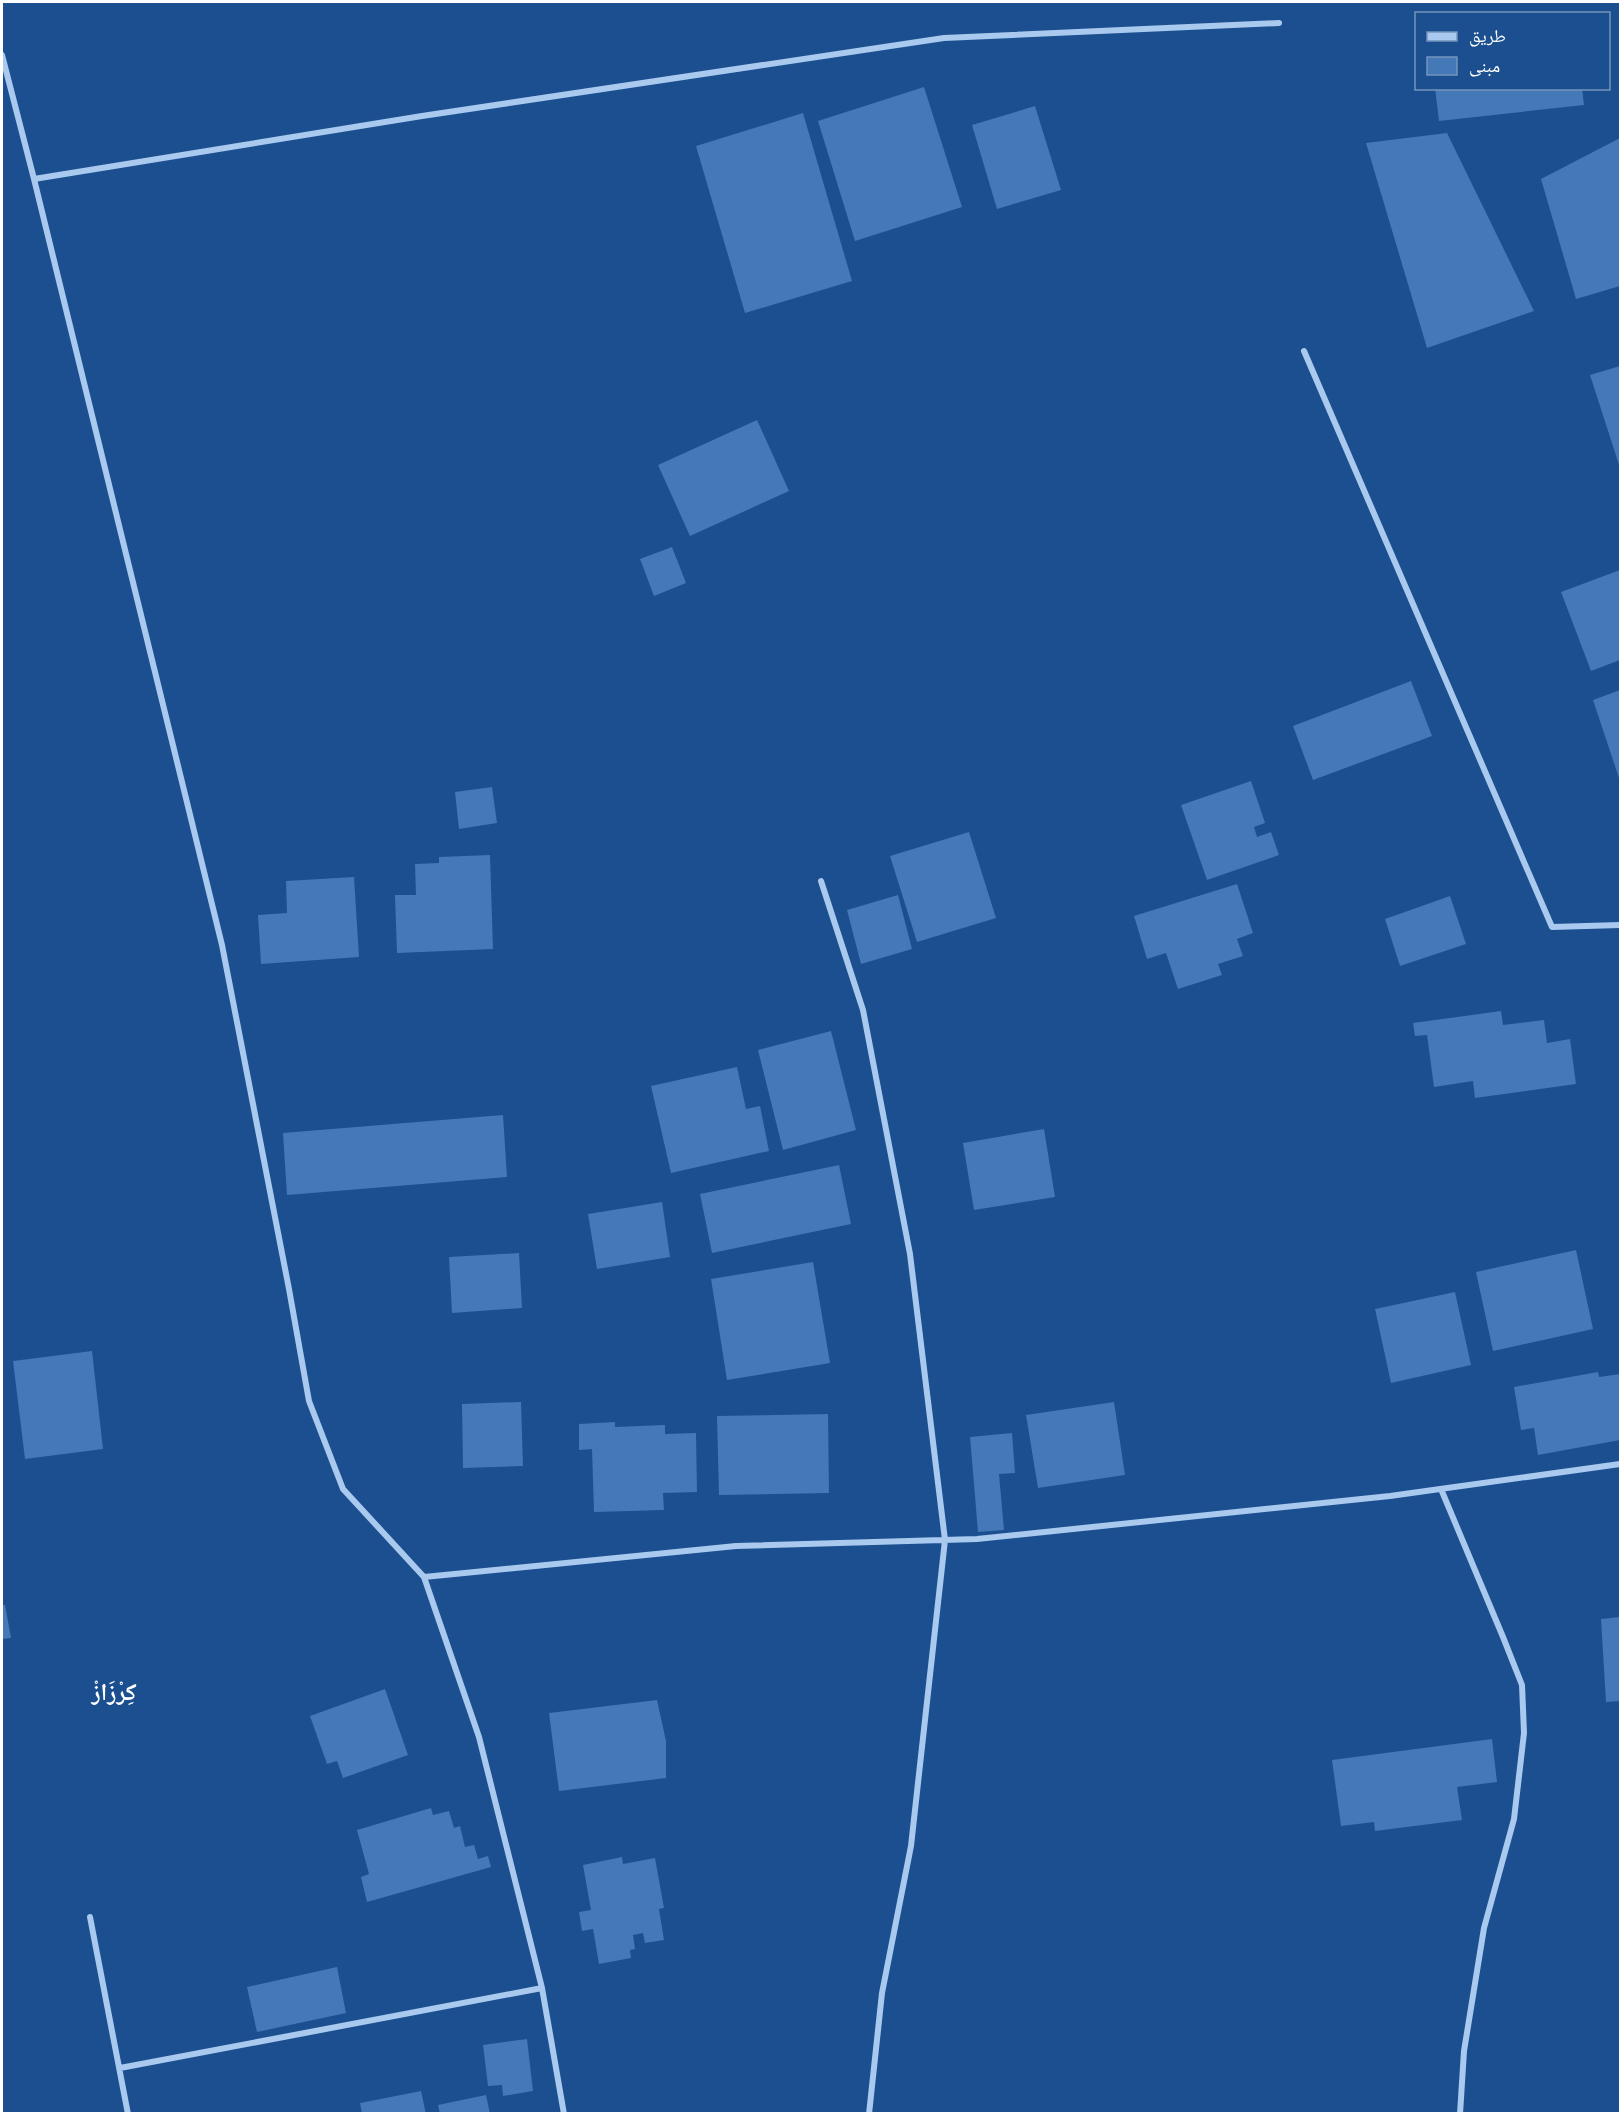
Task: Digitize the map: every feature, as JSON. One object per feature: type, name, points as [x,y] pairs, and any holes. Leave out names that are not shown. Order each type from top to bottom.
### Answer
[{"type":"street","points":[[34,179],[422,116],[944,38],[1279,23]]},
{"type":"street","points":[[2,55],[222,945],[309,1401],[343,1489],[424,1577],[479,1737],[542,1988],[564,2114]]},
{"type":"street","points":[[1304,351],[1552,927],[1620,924]]},
{"type":"street","points":[[821,881],[862,1010],[910,1254],[945,1540],[911,1846],[882,1993],[869,2114]]},
{"type":"street","points":[[424,1577],[736,1546],[945,1540],[1024,1534],[1390,1496],[1620,1464]]},
{"type":"street","points":[[1441,1489],[1522,1685],[1524,1733],[1514,1820],[1484,1928],[1464,2051],[1460,2114]]},
{"type":"street","points":[[90,1917],[129,2114]]},
{"type":"street","points":[[120,2068],[542,1988]]},
{"type":"building","points":[[924,87],[962,207],[855,241],[818,121]]},
{"type":"building","points":[[1435,90],[1582,90],[1584,105],[1439,121]]},
{"type":"building","points":[[1035,106],[1061,190],[997,209],[972,125]]},
{"type":"building","points":[[803,113],[852,281],[745,313],[696,146]]},
{"type":"building","points":[[1447,133],[1534,311],[1427,348],[1366,143]]},
{"type":"building","points":[[1620,138],[1620,286],[1576,299],[1541,179]]},
{"type":"building","points":[[1620,366],[1620,468],[1590,375]]},
{"type":"building","points":[[757,420],[789,491],[690,536],[658,465]]},
{"type":"building","points":[[672,547],[686,583],[654,596],[640,559]]},
{"type":"building","points":[[1620,570],[1620,660],[1591,671],[1561,592]]},
{"type":"building","points":[[1411,681],[1432,736],[1313,780],[1293,726]]},
{"type":"building","points":[[1620,690],[1620,781],[1593,700]]},
{"type":"building","points":[[1251,781],[1265,823],[1254,827],[1257,837],[1271,832],[1279,855],[1207,880],[1181,805]]},
{"type":"building","points":[[492,787],[497,823],[459,829],[455,792]]},
{"type":"building","points":[[969,832],[996,918],[917,942],[890,856]]},
{"type":"building","points":[[490,855],[493,949],[397,953],[395,895],[416,895],[415,864],[439,863],[439,857]]},
{"type":"building","points":[[354,877],[359,957],[261,964],[258,915],[287,913],[286,881]]},
{"type":"building","points":[[1237,884],[1253,933],[1237,939],[1243,956],[1218,964],[1222,975],[1178,989],[1166,953],[1147,959],[1134,916]]},
{"type":"building","points":[[898,895],[912,949],[861,964],[847,910]]},
{"type":"building","points":[[1450,896],[1466,944],[1400,966],[1385,919]]},
{"type":"building","points":[[1501,1011],[1503,1025],[1544,1020],[1547,1043],[1570,1039],[1576,1084],[1475,1098],[1473,1081],[1434,1087],[1427,1035],[1415,1036],[1413,1023]]},
{"type":"building","points":[[831,1031],[856,1130],[783,1150],[758,1050]]},
{"type":"building","points":[[737,1067],[746,1109],[760,1106],[769,1151],[671,1173],[651,1086]]},
{"type":"building","points":[[503,1115],[507,1177],[287,1195],[283,1133]]},
{"type":"building","points":[[1044,1129],[1055,1197],[974,1210],[963,1143]]},
{"type":"building","points":[[839,1165],[851,1224],[712,1253],[700,1194]]},
{"type":"building","points":[[662,1202],[670,1257],[597,1269],[588,1214]]},
{"type":"building","points":[[1576,1250],[1593,1329],[1493,1351],[1476,1272]]},
{"type":"building","points":[[519,1253],[522,1308],[452,1313],[449,1257]]},
{"type":"building","points":[[813,1262],[830,1363],[727,1380],[711,1279]]},
{"type":"building","points":[[1455,1292],[1471,1365],[1391,1383],[1375,1309]]},
{"type":"building","points":[[92,1351],[103,1449],[25,1459],[13,1361]]},
{"type":"building","points":[[1598,1372],[1599,1377],[1620,1374],[1620,1440],[1538,1455],[1534,1428],[1521,1430],[1514,1387]]},
{"type":"building","points":[[521,1402],[523,1466],[463,1468],[462,1404]]},
{"type":"building","points":[[1114,1402],[1125,1475],[1038,1488],[1026,1415]]},
{"type":"building","points":[[828,1414],[829,1493],[719,1495],[717,1416]]},
{"type":"building","points":[[615,1422],[615,1427],[665,1425],[665,1434],[696,1433],[697,1492],[663,1493],[664,1510],[594,1512],[592,1449],[579,1450],[579,1424]]},
{"type":"building","points":[[1012,1433],[1015,1473],[999,1474],[1004,1530],[978,1532],[970,1437]]},
{"type":"building","points":[[2,1605],[5,1605],[11,1638],[2,1639]]},
{"type":"building","points":[[1620,1617],[1620,1701],[1606,1702],[1601,1619]]},
{"type":"building","points":[[385,1689],[408,1755],[343,1778],[337,1761],[327,1764],[310,1716]]},
{"type":"building","points":[[657,1700],[666,1741],[666,1778],[559,1791],[549,1713]]},
{"type":"building","points":[[1492,1739],[1497,1782],[1457,1787],[1462,1820],[1375,1831],[1374,1822],[1341,1826],[1332,1760]]},
{"type":"building","points":[[431,1808],[433,1815],[449,1811],[454,1828],[460,1826],[465,1847],[474,1845],[478,1859],[488,1856],[491,1867],[367,1902],[361,1877],[369,1874],[357,1830]]},
{"type":"building","points":[[622,1857],[623,1864],[655,1858],[664,1908],[659,1909],[664,1940],[645,1943],[643,1933],[633,1935],[635,1949],[630,1950],[631,1958],[599,1964],[593,1929],[582,1931],[579,1912],[591,1910],[583,1865]]},
{"type":"building","points":[[337,1967],[346,2013],[257,2032],[247,1987]]},
{"type":"building","points":[[527,2039],[533,2091],[503,2096],[502,2085],[488,2086],[483,2045]]},
{"type":"building","points":[[421,2091],[426,2114],[362,2114],[360,2103]]},
{"type":"building","points":[[486,2095],[490,2114],[440,2114],[438,2105]]},
{"type":"district","name":"كِرْزَازْ","points":[[114,1691]]}]
